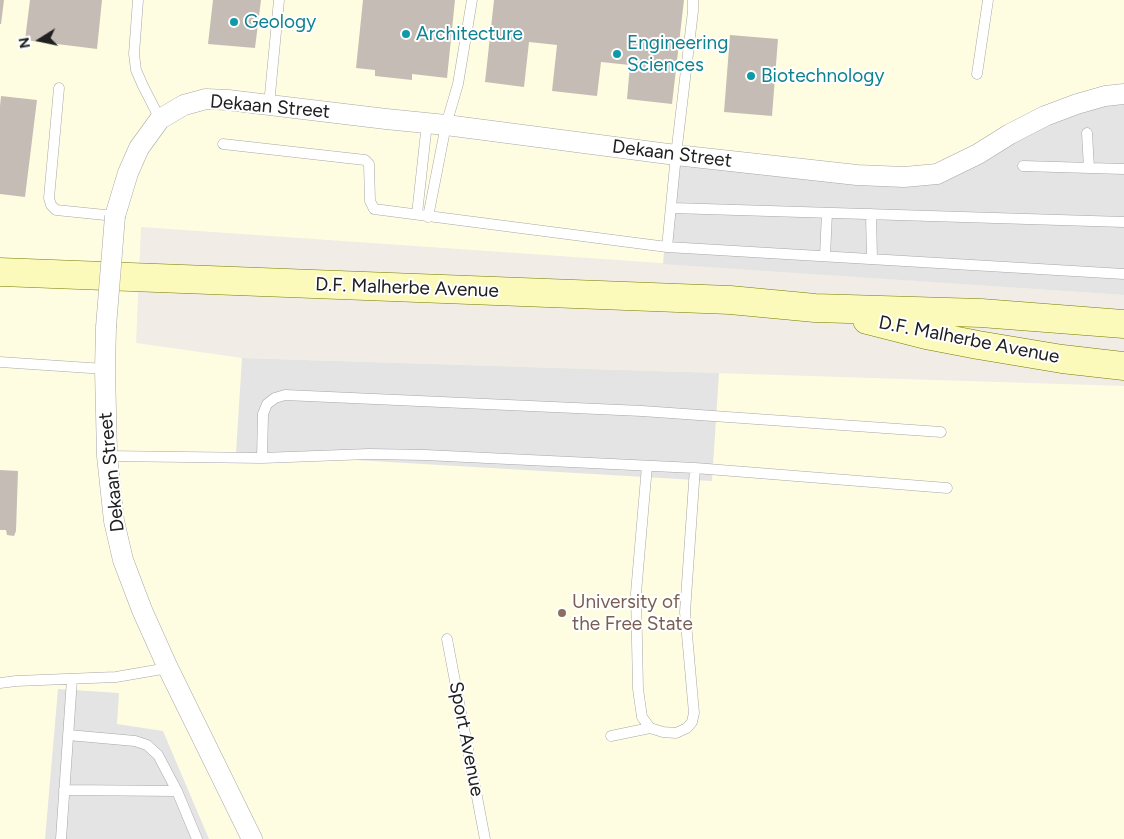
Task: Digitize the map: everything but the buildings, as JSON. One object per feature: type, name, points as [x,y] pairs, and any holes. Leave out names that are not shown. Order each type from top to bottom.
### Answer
[{"type":"street","name":"Dekaan Street","points":[[252,839],[168,668],[142,610],[123,560],[114,522],[107,456],[104,369],[115,216],[138,148],[160,119],[184,106],[206,99],[228,100],[437,124],[676,155],[857,175],[904,177],[937,174],[978,154],[1010,134],[1045,116],[1105,96],[1124,94]]},
{"type":"street","name":"D.F. Malherbe Avenue","points":[[0,272],[730,300],[815,308],[980,313],[1124,324]]},
{"type":"street","name":"D.F. Malherbe Avenue","points":[[815,308],[926,335],[978,345],[1062,359],[1124,366]]},
{"type":"lane","points":[[138,0],[134,54],[136,70],[160,119]]},
{"type":"lane","points":[[268,105],[279,0]]},
{"type":"lane","points":[[418,214],[437,124],[458,84],[472,0]]},
{"type":"lane","points":[[667,248],[693,0]]},
{"type":"lane","points":[[977,74],[988,0]]},
{"type":"lane","points":[[59,88],[49,198],[51,205],[56,210],[115,216]]},
{"type":"lane","points":[[428,217],[437,124]]},
{"type":"lane","points":[[1087,133],[1089,168]]},
{"type":"lane","points":[[223,144],[365,160],[369,164],[370,201],[374,209],[418,214],[428,217],[667,248],[1124,274]]},
{"type":"lane","points":[[1023,166],[1124,169]]},
{"type":"lane","points":[[672,208],[1124,222]]},
{"type":"lane","points":[[825,256],[827,213]]},
{"type":"lane","points":[[872,214],[872,259]]},
{"type":"lane","points":[[0,362],[104,369]]},
{"type":"lane","points":[[262,458],[263,414],[267,404],[275,398],[285,395],[642,411],[941,432]]},
{"type":"lane","points":[[107,456],[262,458],[369,454],[425,455],[695,468],[948,488]]},
{"type":"lane","points":[[647,466],[636,593],[638,689],[642,717],[650,728]]},
{"type":"lane","points":[[611,736],[650,728],[676,733],[682,731],[692,722],[694,713],[685,612],[695,468]]},
{"type":"lane","name":"Sport Avenue","points":[[447,639],[485,839]]},
{"type":"lane","points":[[0,683],[116,677],[168,668]]},
{"type":"lane","points":[[61,839],[72,679]]},
{"type":"lane","points":[[68,735],[135,741],[147,746],[158,755],[177,791],[197,839]]},
{"type":"lane","points":[[64,790],[177,791]]},
{"type":"shaded area","name":"University of the Free State","points":[[0,0],[1124,0],[1124,295],[141,227],[136,343],[242,358],[1124,386],[1124,839],[0,839]]},
{"type":"shaded area","points":[[1124,102],[1124,295],[663,264],[671,164],[912,185],[1079,107]]},
{"type":"shaded area","points":[[242,358],[719,373],[712,481],[236,453]]},
{"type":"shaded area","points":[[58,689],[119,693],[117,724],[163,731],[209,839],[45,839]]},
{"type":"place","name":"Geology","points":[[234,22]]},
{"type":"place","name":"Architecture","points":[[406,34]]},
{"type":"place","name":"Engineering Sciences","points":[[617,54]]},
{"type":"place","name":"Biotechnology","points":[[751,76]]},
{"type":"place","name":"University of the Free State","points":[[562,613]]}]
